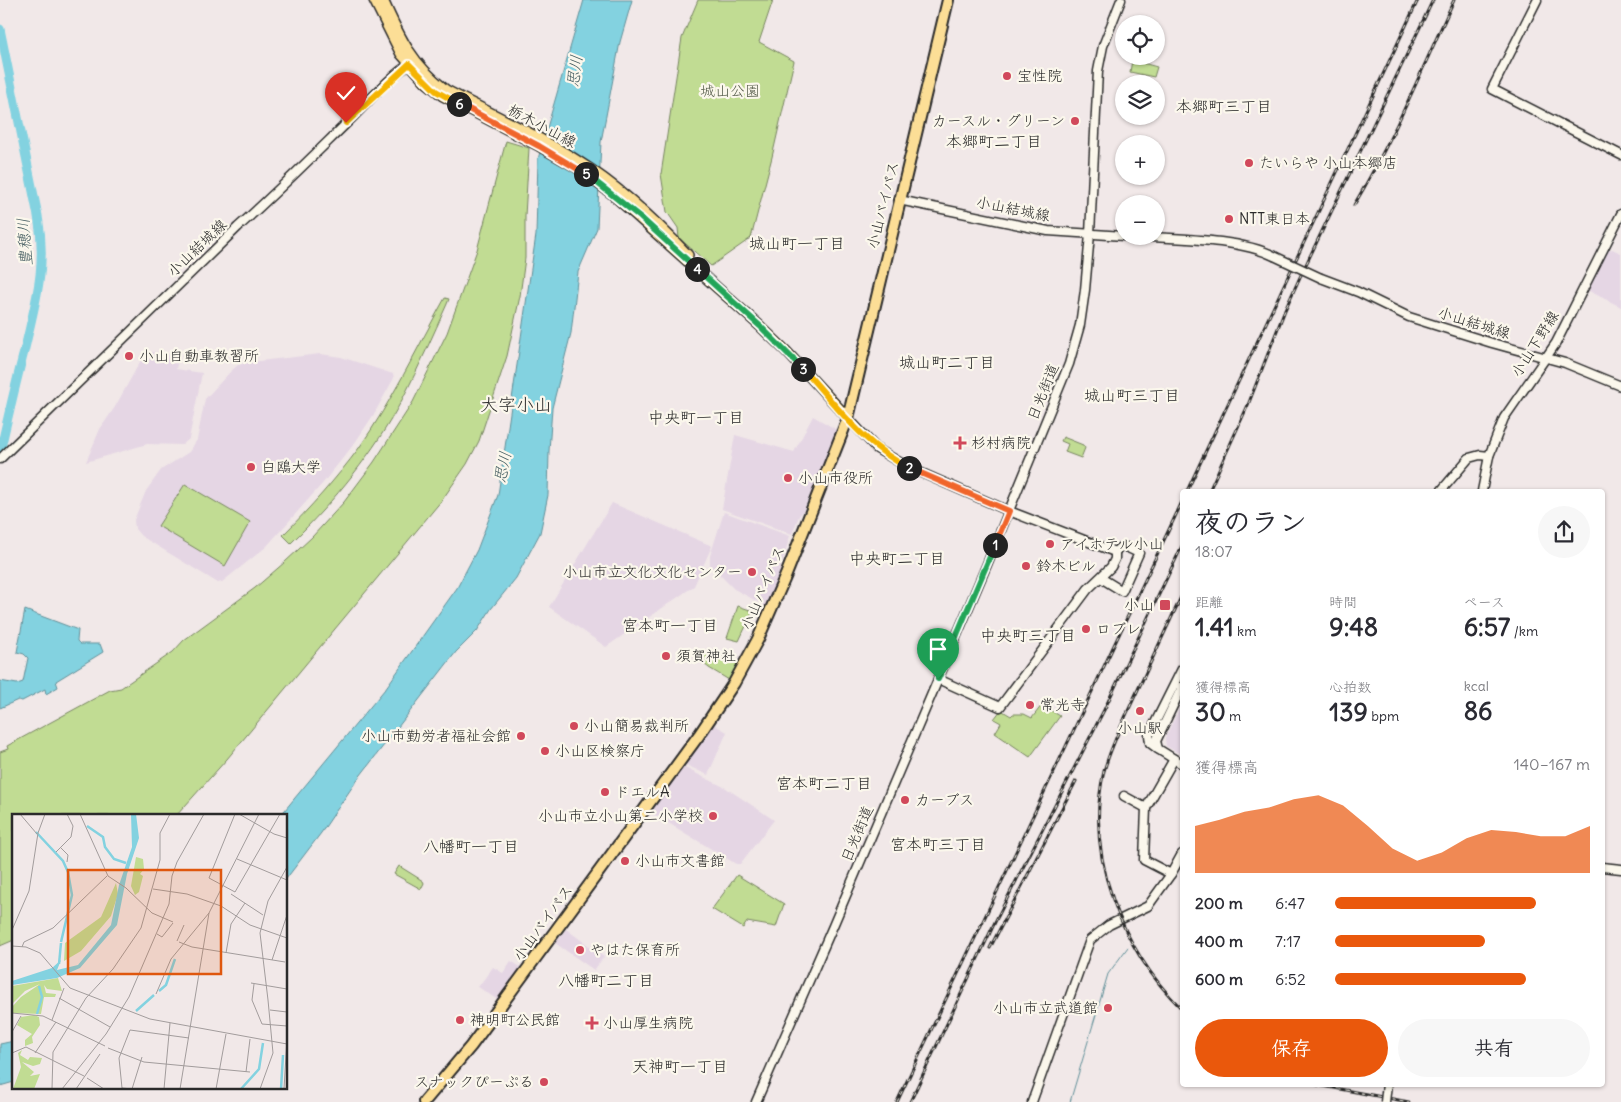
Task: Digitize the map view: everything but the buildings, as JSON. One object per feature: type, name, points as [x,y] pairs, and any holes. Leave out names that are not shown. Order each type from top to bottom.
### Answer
[{"type":"highway","name":"小山バイパス","points":[[424,1102],[471,1046],[695,741],[734,683],[769,614],[848,418],[948,0]]},
{"type":"main road","name":"栃木小山線","points":[[374,0],[395,43],[426,82],[443,96],[499,122],[576,167],[612,194],[676,246],[786,351],[848,418]]},
{"type":"main road","name":"栃木小山線","points":[[383,0],[412,63]]},
{"type":"main road","name":"日光街道","points":[[756,1102],[938,679],[1069,364],[1083,310],[1090,234],[1098,71],[1104,46],[1121,0]]},
{"type":"main road","points":[[1537,0],[1492,90],[1621,155]]},
{"type":"main road","name":"小山結城線","points":[[3,456],[378,92],[412,63]]},
{"type":"main road","name":"小山結城線","points":[[899,200],[1048,231],[1115,235]]},
{"type":"main road","name":"小山下野線","points":[[1482,489],[1489,456],[1507,413],[1556,343],[1621,214]]},
{"type":"main road","name":"小山結城線","points":[[1165,238],[1250,246],[1321,278],[1358,292],[1416,320],[1565,363],[1621,386]]},
{"type":"main road","points":[[848,418],[868,442],[896,462],[1115,555]]},
{"type":"main road","points":[[1443,489],[1469,458],[1480,455],[1489,456]]},
{"type":"main road","points":[[938,679],[1000,707],[1088,589],[1111,567],[1119,548],[1122,547],[1139,553],[1122,591],[1111,586],[1101,578]]},
{"type":"main road","points":[[1180,673],[1149,735],[1150,743],[1180,763]]},
{"type":"main road","points":[[1158,749],[1157,737],[1180,691]]},
{"type":"main road","points":[[1171,874],[1144,860],[1146,808],[1174,759]]},
{"type":"main road","points":[[1124,796],[1146,808]]},
{"type":"main road","points":[[1032,1102],[1090,940],[1109,925],[1148,906],[1171,874],[1180,858]]},
{"type":"main road","points":[[1605,867],[1621,870]]},
{"type":"main road","points":[[1385,1102],[1387,1087]]},
{"type":"shaded area","points":[[1612,249],[1621,253],[1621,307],[1587,290],[1607,251]]},
{"type":"shaded area","name":"小山自動車教習所","points":[[146,351],[179,356],[176,369],[202,373],[189,439],[182,445],[147,444],[86,462],[100,429],[115,407]]},
{"type":"shaded area","name":"白鴎大学","points":[[320,354],[341,357],[393,374],[394,378],[374,414],[354,444],[323,483],[266,547],[222,582],[218,583],[141,536],[135,529],[134,520],[146,491],[161,470],[189,452],[197,440],[205,399],[230,372],[238,365],[251,362]]},
{"type":"shaded area","points":[[813,416],[837,430],[808,505],[799,516],[792,534],[722,509],[735,435],[794,452]]},
{"type":"shaded area","points":[[612,503],[712,546],[694,586],[606,647],[549,607]]},
{"type":"shaded area","points":[[724,512],[790,536],[776,583],[766,606],[734,589],[710,565],[710,556]]},
{"type":"shaded area","points":[[1180,707],[1180,754],[1166,746],[1165,738]]},
{"type":"shaded area","points":[[713,724],[727,732],[708,775],[684,764]]},
{"type":"shaded area","name":"小山市立小山第二小学校","points":[[683,767],[726,788],[774,820],[740,864],[736,864],[652,813],[652,810]]},
{"type":"shaded area","name":"やはた保育所","points":[[566,929],[604,957],[594,970],[555,943]]},
{"type":"shaded area","points":[[511,961],[522,968],[498,1000],[478,987],[493,967],[503,973]]},
{"type":"green space","name":"城山公園","points":[[698,0],[773,0],[759,42],[794,61],[751,238],[711,266],[679,238],[678,228],[667,212],[661,174],[682,38]]},
{"type":"green space","points":[[1131,65],[1157,67],[1155,75],[1130,72]]},
{"type":"green space","points":[[506,141],[529,148],[525,216],[525,258],[520,296],[507,356],[479,441],[467,464],[442,500],[227,759],[178,814],[12,814],[12,941],[0,946],[0,752],[8,749],[7,746],[110,690],[121,688],[173,652],[184,640],[255,588],[312,537],[344,502],[374,462],[413,402],[447,333],[477,250]]},
{"type":"green space","points":[[445,298],[449,299],[392,418],[353,475],[291,543],[283,535],[322,493],[359,448],[393,393]]},
{"type":"green space","points":[[1063,437],[1083,445],[1085,448],[1081,458],[1065,452],[1068,444],[1061,441]]},
{"type":"green space","points":[[185,484],[250,522],[225,566],[158,526]]},
{"type":"green space","points":[[738,606],[753,611],[739,641],[727,638]]},
{"type":"green space","points":[[695,651],[703,651],[720,659],[726,656],[738,663],[729,680],[709,668],[693,655]]},
{"type":"green space","points":[[1042,705],[1060,716],[1030,757],[995,733],[1001,723],[994,719],[1001,710],[1011,716],[1013,714],[1024,714],[1032,718]]},
{"type":"green space","points":[[399,866],[423,881],[421,889],[394,874]]},
{"type":"green space","points":[[737,875],[784,904],[776,927],[747,922],[743,928],[712,909]]},
{"type":"water","name":"思川","points":[[584,0],[632,0],[620,42],[601,142],[597,228],[578,272],[571,333],[552,408],[548,495],[540,533],[516,578],[491,609],[477,631],[456,652],[357,780],[321,833],[288,876],[288,814],[282,814],[385,689],[457,588],[477,550],[498,495],[536,235],[538,159]]},
{"type":"water","points":[[25,610],[78,630],[77,641],[80,644],[100,644],[103,652],[56,681],[58,687],[46,694],[45,689],[22,701],[18,700],[0,708],[0,681],[17,684],[23,682],[28,658],[24,654],[17,652]]},
{"type":"water","points":[[12,1041],[12,1083],[0,1086],[0,1044]]},
{"type":"waterway","name":"豊穂川","points":[[0,29],[38,216],[41,251],[41,267],[36,298],[0,452]]},
{"type":"waterway","points":[[1070,1102],[1108,974],[1128,947]]},
{"type":"railway","points":[[1188,489],[1418,0]]},
{"type":"railway","points":[[1210,489],[1248,405],[1300,277],[1433,0]]},
{"type":"railway","points":[[1354,205],[1394,130],[1454,0]]},
{"type":"railway","points":[[897,1102],[1180,506]]},
{"type":"railway","points":[[910,1102],[995,922],[1104,710],[1180,550]]},
{"type":"railway","points":[[1180,599],[1114,743],[1104,771],[1099,803],[1099,836],[1104,868],[1113,900],[1126,930],[1142,959],[1180,1007]]},
{"type":"railway","points":[[990,948],[1076,781]]},
{"type":"railway","points":[[1329,1087],[1409,1102]]},
{"type":"place","name":"宝性院","points":[[1007,76]]},
{"type":"place","name":"カースル・グリーン","points":[[1075,121]]},
{"type":"place","name":"たいらや 小山本郷店","points":[[1249,163]]},
{"type":"place","name":"NTT東日本","points":[[1229,219]]},
{"type":"place","name":"小山自動車教習所","points":[[129,356]]},
{"type":"place","name":"杉村病院","points":[[960,443]]},
{"type":"place","name":"白鴎大学","points":[[251,467]]},
{"type":"place","name":"小山市役所","points":[[788,478]]},
{"type":"place","name":"アイホテル小山","points":[[1050,544]]},
{"type":"place","name":"鈴木ビル","points":[[1026,566]]},
{"type":"place","name":"小山市立文化文化センター","points":[[752,572]]},
{"type":"place","name":"小山","points":[[1165,605]]},
{"type":"place","name":"ロブレ","points":[[1086,629]]},
{"type":"place","name":"須賀神社","points":[[666,656]]},
{"type":"place","name":"常光寺","points":[[1030,705]]},
{"type":"place","name":"小山駅","points":[[1140,711]]},
{"type":"place","name":"小山簡易裁判所","points":[[574,726]]},
{"type":"place","name":"小山市勤労者福祉会館","points":[[521,736]]},
{"type":"place","name":"小山区検察庁","points":[[545,751]]},
{"type":"place","name":"ドエルA","points":[[605,792]]},
{"type":"place","name":"カーブス","points":[[905,800]]},
{"type":"place","name":"小山市立小山第二小学校","points":[[713,816]]},
{"type":"place","name":"小山市文書館","points":[[625,861]]},
{"type":"place","name":"やはた保育所","points":[[580,950]]},
{"type":"place","name":"小山市立武道館","points":[[1108,1008]]},
{"type":"place","name":"神明町公民館","points":[[460,1020]]},
{"type":"place","name":"小山厚生病院","points":[[592,1023]]},
{"type":"place","name":"スナックぴーぷる","points":[[544,1082]]},
{"type":"district","name":"本郷町三丁目","points":[[1224,106]]},
{"type":"district","name":"本郷町二丁目","points":[[994,141]]},
{"type":"district","name":"城山町一丁目","points":[[797,243]]},
{"type":"district","name":"城山町二丁目","points":[[947,362]]},
{"type":"district","name":"城山町三丁目","points":[[1132,395]]},
{"type":"district","name":"大字小山","points":[[516,405]]},
{"type":"district","name":"中央町一丁目","points":[[696,417]]},
{"type":"district","name":"中央町二丁目","points":[[897,558]]},
{"type":"district","name":"宮本町一丁目","points":[[670,625]]},
{"type":"district","name":"中央町三丁目","points":[[1028,635]]},
{"type":"district","name":"宮本町二丁目","points":[[824,783]]},
{"type":"district","name":"宮本町三丁目","points":[[938,844]]},
{"type":"district","name":"八幡町一丁目","points":[[471,846]]},
{"type":"district","name":"八幡町二丁目","points":[[606,980]]},
{"type":"district","name":"天神町一丁目","points":[[680,1066]]},
{"type":"route","points":[[346,123],[409,64],[443,96],[576,167],[640,217],[723,291],[786,351],[868,442],[896,462],[1009,511],[938,679]]}]
